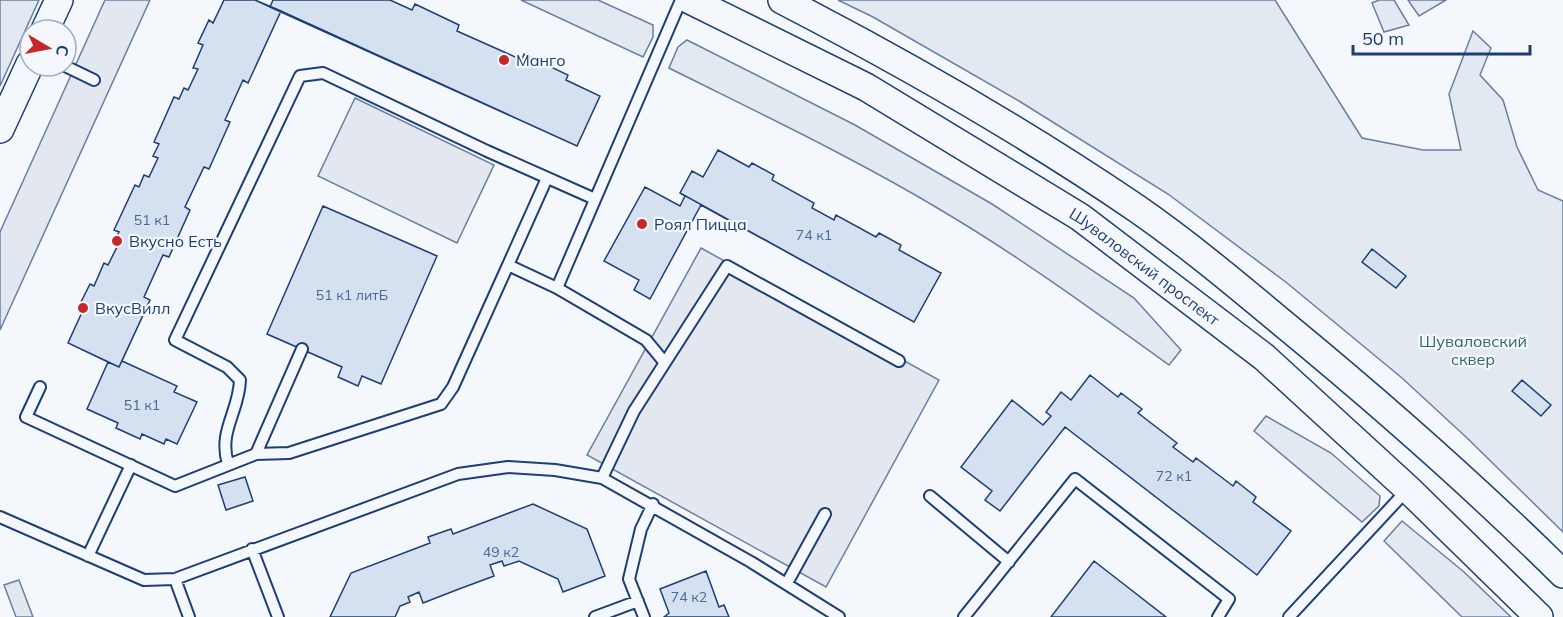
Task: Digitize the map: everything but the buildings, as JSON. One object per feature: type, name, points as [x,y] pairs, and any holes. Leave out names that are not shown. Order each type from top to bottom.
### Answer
[{"type":"street","points":[[51,18],[59,0]]},
{"type":"street","name":"Шуваловский проспект","points":[[690,0],[866,87],[1080,217],[1264,357],[1408,489],[1539,617]]},
{"type":"street","points":[[782,0],[884,52],[1025,136],[1138,209],[1329,360],[1446,462],[1563,574]]},
{"type":"street","points":[[0,129],[24,78]]},
{"type":"lane","points":[[557,288],[681,0]]},
{"type":"lane","points":[[78,72],[94,80]]},
{"type":"lane","points":[[228,464],[223,447],[228,425],[239,398],[240,380],[227,367],[175,340],[300,76],[323,73],[595,199]]},
{"type":"lane","points":[[40,387],[26,417],[174,486],[256,454],[289,453],[441,404],[453,387],[547,178]]},
{"type":"lane","points":[[508,265],[557,288],[646,340],[666,363]]},
{"type":"lane","points":[[602,478],[633,411],[727,266],[899,361]]},
{"type":"lane","points":[[256,454],[302,349]]},
{"type":"lane","points":[[87,556],[131,465]]},
{"type":"lane","points":[[0,517],[144,580],[175,579],[458,474],[508,467],[555,470],[602,478],[653,504],[787,583],[839,617]]},
{"type":"lane","points":[[964,617],[1075,479],[1229,598],[1218,617]]},
{"type":"lane","points":[[1289,617],[1408,489]]},
{"type":"lane","points":[[930,496],[1009,562]]},
{"type":"lane","points":[[644,617],[629,579],[641,529],[653,504]]},
{"type":"lane","points":[[787,583],[825,514]]},
{"type":"lane","points":[[252,549],[278,617]]},
{"type":"lane","points":[[175,579],[189,617]]},
{"type":"lane","points":[[595,617],[638,601]]},
{"type":"green space","points":[[0,0],[39,0],[31,18],[18,18],[18,46],[0,86]]},
{"type":"green space","points":[[521,0],[598,0],[653,25],[653,37],[643,57]]},
{"type":"green space","name":"Шуваловский сквер","points":[[838,0],[1275,0],[1362,138],[1423,150],[1461,150],[1449,94],[1473,31],[1491,48],[1480,75],[1503,100],[1517,147],[1538,190],[1563,201],[1563,532],[1402,378],[1287,283],[1168,194],[1019,101],[873,17]]},
{"type":"green space","points":[[1379,0],[1394,0],[1409,25],[1384,32],[1372,3]]},
{"type":"green space","points":[[1408,0],[1446,0],[1419,16]]},
{"type":"green space","points":[[687,40],[855,125],[992,204],[1134,298],[1181,350],[1169,365],[1027,265],[939,209],[839,153],[669,68],[678,47]]},
{"type":"green space","points":[[1266,416],[1331,453],[1380,496],[1379,506],[1362,522],[1254,431]]},
{"type":"green space","points":[[1402,521],[1464,572],[1511,617],[1462,617],[1384,541]]},
{"type":"shaded area","points":[[105,0],[150,0],[0,330],[0,232],[70,78],[78,78],[78,60]]},
{"type":"shaded area","points":[[355,98],[494,165],[457,243],[318,176]]},
{"type":"shaded area","points":[[701,248],[939,380],[826,587],[587,455]]},
{"type":"shaded area","points":[[19,580],[33,617],[16,617],[4,585]]},
{"type":"place","name":"Манго","points":[[504,60]]},
{"type":"place","name":"Роял Пицца","points":[[642,224]]},
{"type":"place","name":"Вкусно Есть","points":[[117,241]]},
{"type":"place","name":"ВкусВилл","points":[[83,308]]}]
